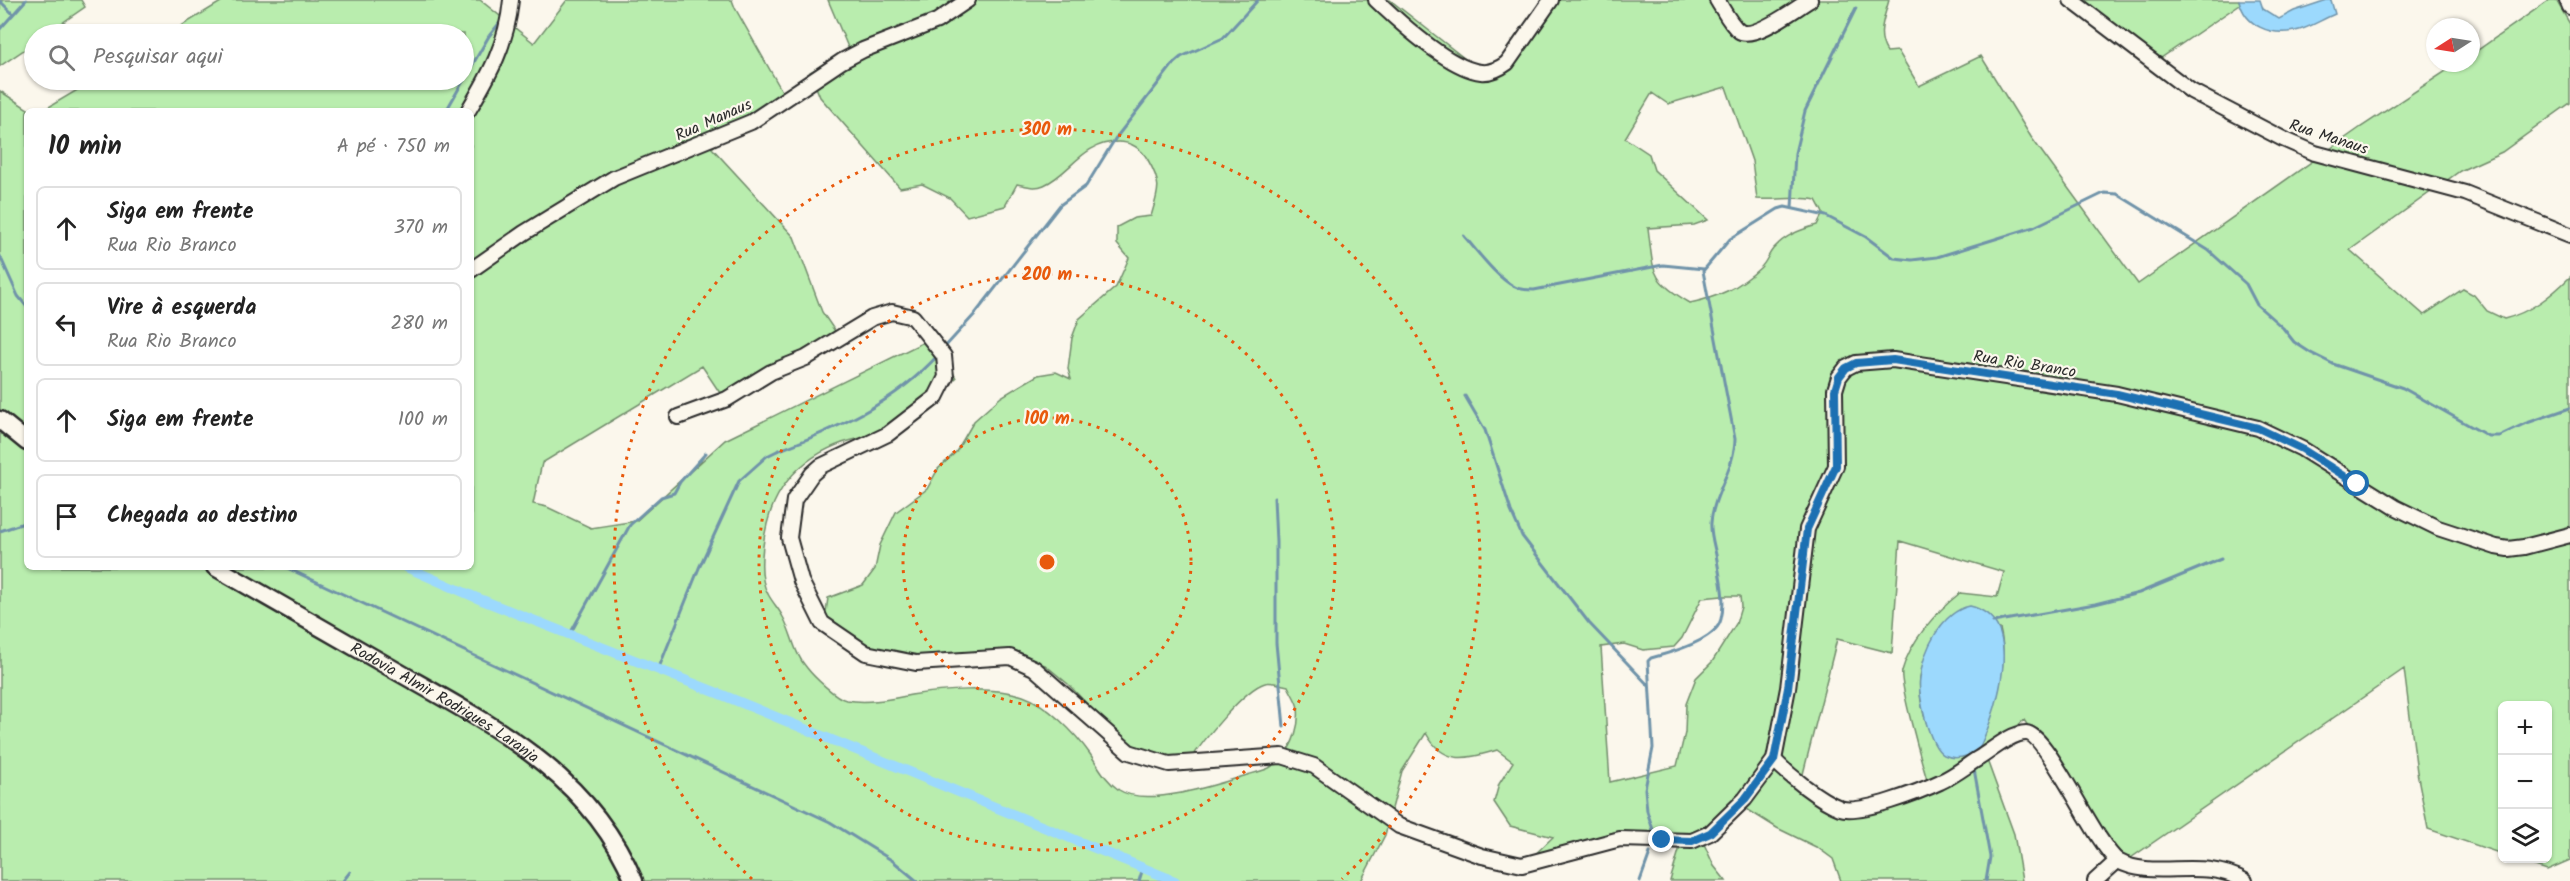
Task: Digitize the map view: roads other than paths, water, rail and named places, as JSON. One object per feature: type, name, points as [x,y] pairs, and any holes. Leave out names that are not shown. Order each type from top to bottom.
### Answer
[{"type":"main road","points":[[0,420],[24,440]]},
{"type":"main road","name":"Rodovia Almir Rodrigues Laranja","points":[[220,570],[474,716],[539,758],[596,816],[620,851],[634,881]]},
{"type":"street","points":[[470,108],[496,63],[509,21],[511,0]]},
{"type":"street","name":"Rua Manaus","points":[[474,268],[524,233],[615,178],[751,122],[842,61],[863,50],[937,21],[968,0]]},
{"type":"street","points":[[1376,0],[1424,41],[1455,62],[1479,72],[1490,72],[1507,63],[1551,0]]},
{"type":"street","points":[[1716,0],[1738,30],[1745,34],[1761,30],[1810,0]]},
{"type":"street","name":"Rua Manaus","points":[[2071,0],[2191,91],[2283,139],[2315,153],[2465,193],[2570,235]]},
{"type":"street","points":[[2567,0],[2570,7]]},
{"type":"street","points":[[678,417],[727,399],[771,372],[806,357],[872,318],[891,312],[913,317],[944,356],[946,377],[936,397],[888,434],[821,466],[812,474],[794,500],[789,538],[801,581],[816,613],[822,623],[866,654],[916,663],[1010,657],[1034,668],[1129,752],[1168,764],[1282,756],[1314,766],[1399,826],[1482,856],[1522,865],[1620,839],[1692,841],[1710,833],[1745,799],[1774,760],[1797,780],[1835,805],[1848,809],[1882,804],[1942,782],[2010,739],[2025,733],[2031,734],[2050,755],[2104,845],[2117,861],[2148,872],[2167,873],[2206,869],[2231,873],[2244,881]]},
{"type":"street","name":"Rua Rio Branco","points":[[1774,760],[1788,688],[1807,529],[1836,466],[1835,390],[1839,377],[1846,368],[1856,363],[1893,360],[2117,394],[2258,428],[2302,449],[2395,507],[2438,528],[2496,547],[2508,549],[2524,547],[2570,535]]},
{"type":"street","points":[[2095,881],[2117,861]]},
{"type":"water","points":[[2239,0],[2260,0],[2263,9],[2279,19],[2294,11],[2331,0],[2335,14],[2300,30],[2277,32],[2253,23],[2242,9]]},
{"type":"water","points":[[1970,606],[1988,615],[1998,629],[2003,648],[2003,669],[1993,713],[1979,749],[1967,756],[1953,758],[1944,755],[1939,750],[1929,731],[1920,696],[1920,678],[1925,656],[1935,634],[1950,616]]},
{"type":"waterway","points":[[0,29],[26,0]]},
{"type":"waterway","points":[[944,348],[975,314],[1060,205],[1086,186],[1115,139],[1174,63],[1181,57],[1223,38],[1258,0]]},
{"type":"waterway","points":[[0,1],[13,14]]},
{"type":"waterway","points":[[1792,208],[1795,153],[1805,111],[1856,8]]},
{"type":"waterway","points":[[474,62],[489,36],[502,20]]},
{"type":"waterway","points":[[448,108],[458,90]]},
{"type":"waterway","points":[[1655,836],[1647,811],[1645,789],[1653,748],[1648,661],[1692,644],[1711,633],[1718,627],[1723,604],[1711,523],[1716,502],[1732,460],[1735,439],[1703,271],[1730,239],[1778,209],[1785,207],[1826,216],[1866,237],[1894,258],[1912,260],[1937,257],[2034,227],[2104,193],[2117,194],[2208,250],[2246,284],[2257,305],[2283,328],[2294,342],[2333,364],[2403,388],[2488,436],[2499,436],[2524,424],[2570,408]]},
{"type":"waterway","points":[[1464,236],[1501,277],[1515,287],[1524,290],[1663,265],[1704,269]]},
{"type":"waterway","points":[[0,256],[18,296],[24,303]]},
{"type":"waterway","points":[[658,670],[699,568],[739,481],[767,456],[843,424],[884,401],[921,372],[938,355]]},
{"type":"waterway","points":[[1465,396],[1485,430],[1511,511],[1522,536],[1589,623],[1649,686]]},
{"type":"waterway","points":[[570,634],[630,525],[661,497],[674,493],[680,482],[706,453]]},
{"type":"waterway","points":[[1274,498],[1276,643],[1284,727]]},
{"type":"waterway","points":[[0,531],[24,523]]},
{"type":"waterway","points":[[1993,622],[2095,604],[2139,593],[2221,559]]},
{"type":"waterway","points":[[291,570],[830,822],[893,861],[917,881]]},
{"type":"waterway","points":[[413,570],[1175,881]]},
{"type":"waterway","points":[[1974,769],[1990,857],[1986,881]]},
{"type":"waterway","points":[[1640,881],[1650,853]]},
{"type":"waterway","points":[[1139,881],[1143,868]]},
{"type":"waterway","points":[[343,881],[350,872]]}]
